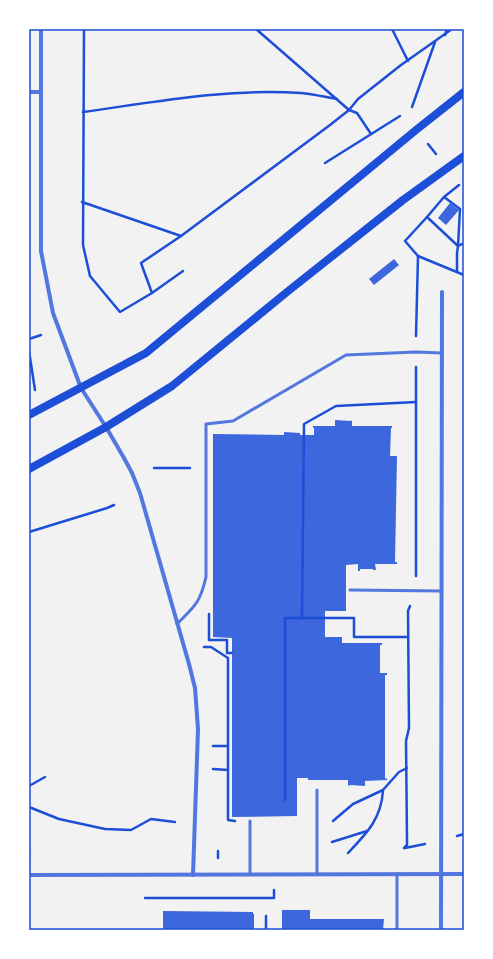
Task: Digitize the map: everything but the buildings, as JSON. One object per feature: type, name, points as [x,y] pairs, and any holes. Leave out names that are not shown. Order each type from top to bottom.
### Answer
[{"type":"main road","points":[[29,415],[146,353],[464,92]]},
{"type":"main road","points":[[29,469],[106,427],[172,386],[403,200],[464,156]]},
{"type":"street","points":[[41,29],[41,251],[53,313],[81,388],[106,427],[132,473],[140,493],[193,682],[198,730],[193,875]]},
{"type":"street","points":[[29,92],[40,92]]},
{"type":"street","points":[[440,930],[442,292]]},
{"type":"street","points":[[29,875],[464,874]]},
{"type":"lane","points":[[177,624],[199,600],[206,577],[206,424],[233,421],[346,355],[416,352],[442,353]]},
{"type":"lane","points":[[350,590],[441,591]]},
{"type":"lane","points":[[317,790],[317,874]]},
{"type":"lane","points":[[250,821],[250,874]]},
{"type":"lane","points":[[397,874],[397,930]]},
{"type":"path","points":[[84,29],[83,245],[90,276],[120,312],[152,294],[183,271]]},
{"type":"path","points":[[256,29],[349,110],[357,113],[371,134]]},
{"type":"path","points":[[392,29],[408,61]]},
{"type":"path","points":[[445,35],[447,29]]},
{"type":"path","points":[[152,294],[141,263],[181,236],[349,110],[358,99],[452,29]]},
{"type":"path","points":[[408,111],[413,107],[435,42]]},
{"type":"path","points":[[83,112],[235,92],[302,93],[336,99]]},
{"type":"path","points":[[325,163],[404,114]]},
{"type":"path","points":[[428,144],[436,154]]},
{"type":"path","points":[[458,181],[460,184],[444,197],[405,241],[418,256],[464,275]]},
{"type":"path","points":[[444,197],[461,211],[457,253],[457,272]]},
{"type":"path","points":[[82,202],[181,236]]},
{"type":"path","points":[[427,217],[458,246]]},
{"type":"path","points":[[458,246],[464,243]]},
{"type":"path","points":[[404,848],[407,844],[406,741],[409,728],[408,611],[416,591],[416,352],[418,256]]},
{"type":"path","points":[[29,339],[41,335]]},
{"type":"path","points":[[29,351],[36,392]]},
{"type":"path","points":[[302,618],[304,424],[336,406],[416,402]]},
{"type":"path","points":[[154,468],[193,468]]},
{"type":"path","points":[[29,531],[114,505]]},
{"type":"path","points":[[285,800],[284,618],[354,618],[354,637],[408,636]]},
{"type":"path","points":[[209,640],[228,640],[227,653],[232,653]]},
{"type":"path","points":[[204,647],[211,647],[228,658],[228,820],[250,821]]},
{"type":"path","points":[[213,746],[228,746]]},
{"type":"path","points":[[317,834],[353,804],[383,790],[399,772],[407,768]]},
{"type":"path","points":[[212,769],[228,770]]},
{"type":"path","points":[[29,786],[45,777]]},
{"type":"path","points":[[348,853],[369,830],[377,818],[382,802],[383,790]]},
{"type":"path","points":[[29,807],[59,819],[105,829],[131,830],[151,819],[175,822]]},
{"type":"path","points":[[317,853],[333,841],[369,830]]},
{"type":"path","points":[[145,898],[274,898]]},
{"type":"path","points":[[266,916],[266,930]]}]
